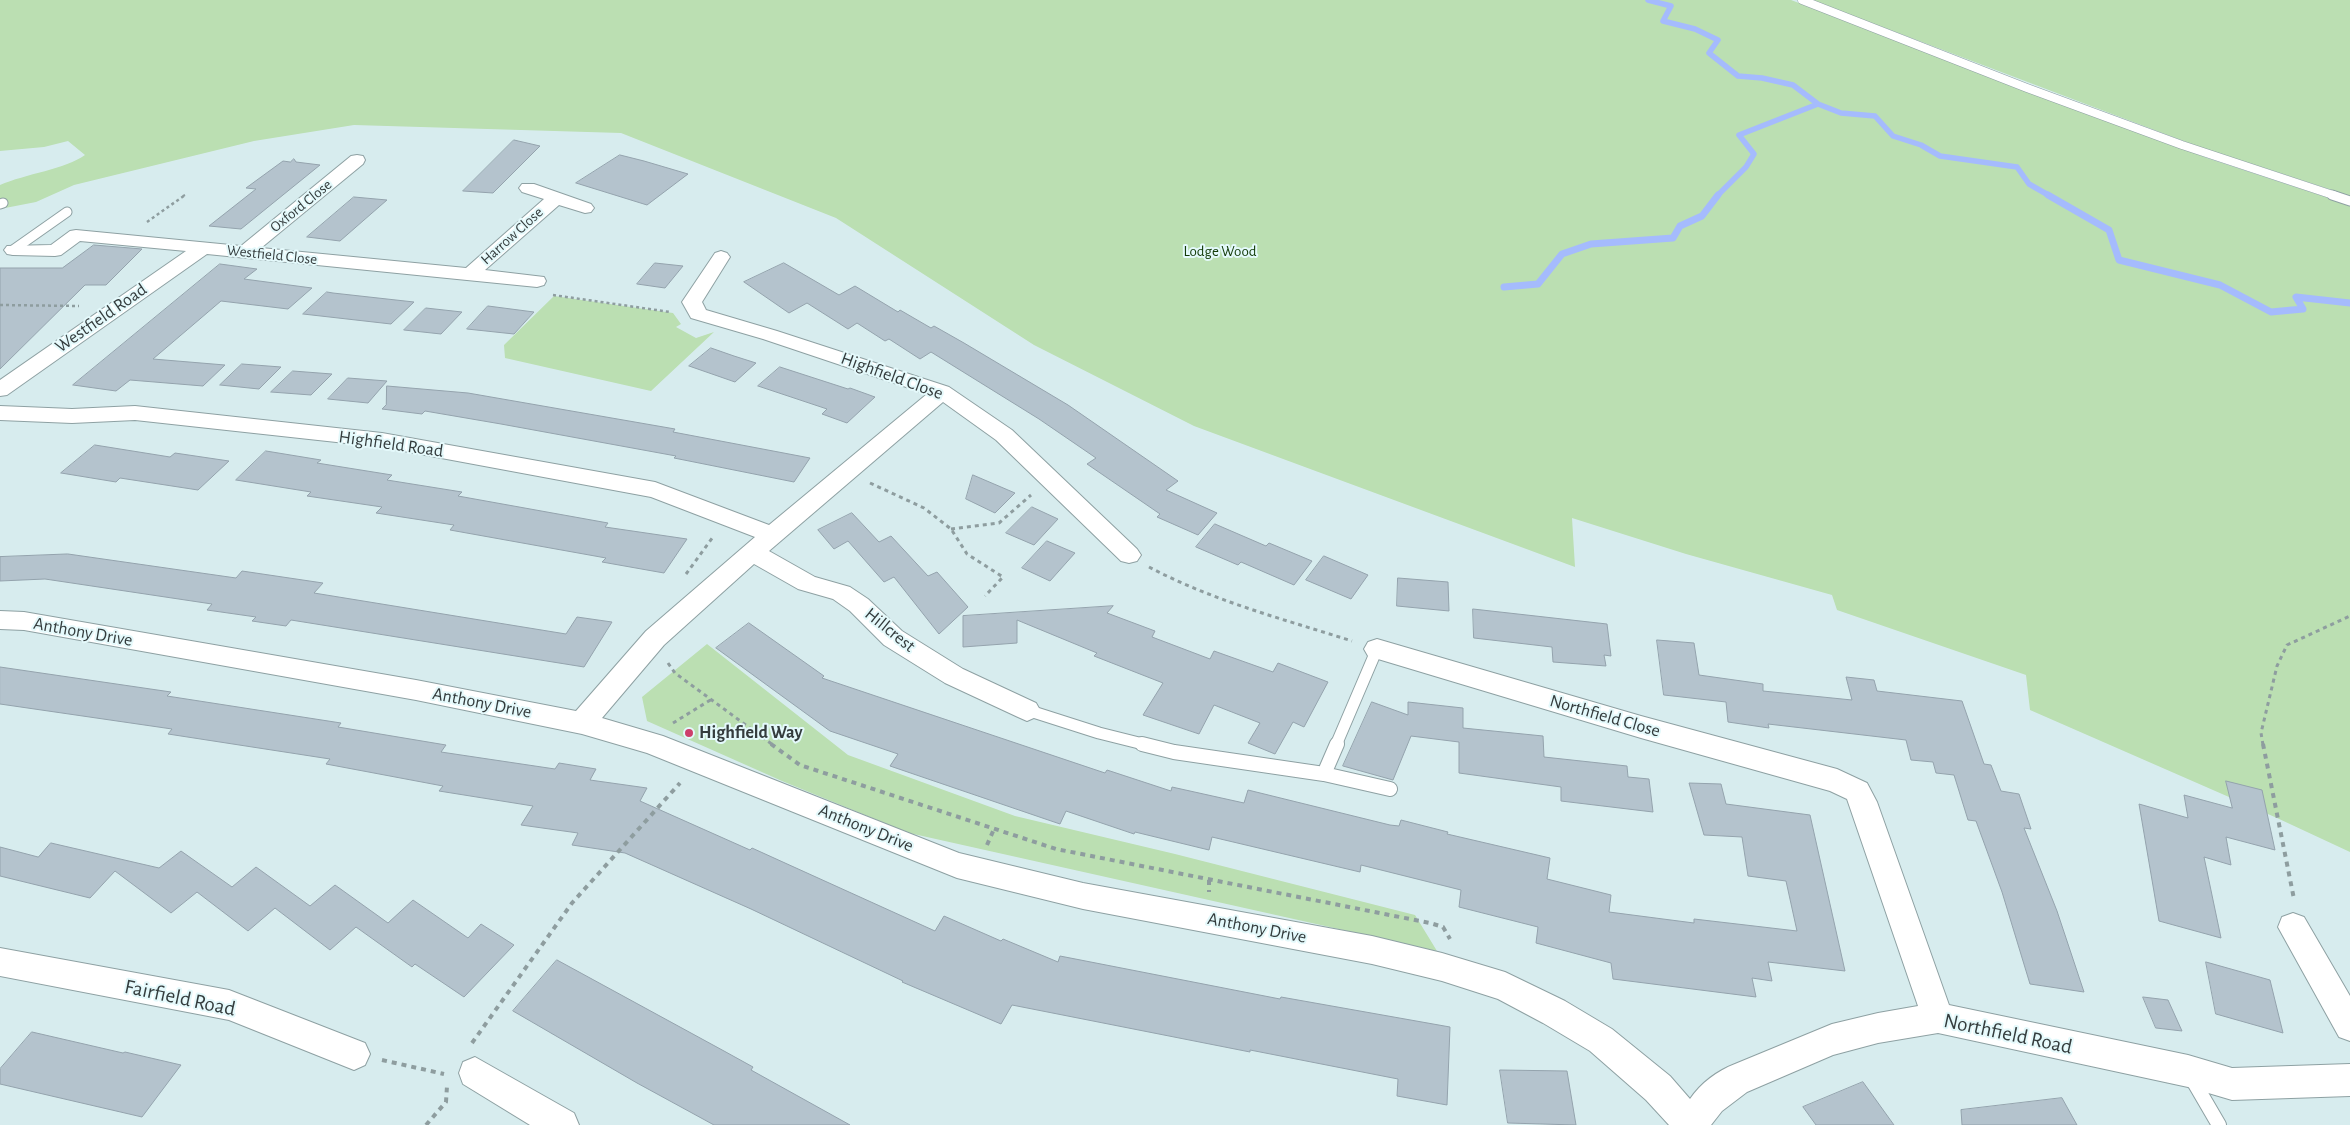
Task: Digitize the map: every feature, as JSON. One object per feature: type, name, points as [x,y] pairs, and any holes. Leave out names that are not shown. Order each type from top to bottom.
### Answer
[{"type":"street","name":"Oxford Close","points":[[245,252],[357,160]]},
{"type":"street","name":"Harrow Close","points":[[528,188],[585,208]]},
{"type":"street","name":"Harrow Close","points":[[469,275],[556,198]]},
{"type":"street","name":"Westfield Close","points":[[13,250],[55,251],[76,235],[536,281]]},
{"type":"street","name":"Westfield Road","points":[[2,387],[202,248]]},
{"type":"street","points":[[695,310],[692,302],[721,257]]},
{"type":"street","name":"Highfield Close","points":[[695,310],[705,317],[770,335],[942,392],[1004,435],[1130,556]]},
{"type":"street","points":[[582,723],[634,661],[673,622],[772,535],[942,392]]},
{"type":"street","name":"Highfield Road","points":[[0,413],[72,416],[135,413],[382,440],[655,490],[772,535]]},
{"type":"street","name":"Hillcrest","points":[[753,553],[808,583],[841,593],[859,605],[901,643],[954,676],[1027,710]]},
{"type":"street","name":"Anthony Drive","points":[[0,620],[24,621],[416,690],[582,723],[653,744],[957,865],[1083,896],[1372,950],[1473,977],[1505,987],[1554,1012],[1601,1040],[1658,1088],[1691,1125]]},
{"type":"street","name":"Northfield Close","points":[[1377,649],[1641,727],[1837,781],[1857,791],[1863,802],[1938,1018]]},
{"type":"street","points":[[2293,927],[2350,1026]]},
{"type":"street","name":"Fairfield Road","points":[[0,962],[229,1005],[354,1054]]},
{"type":"street","name":"Northfield Road","points":[[1691,1125],[1710,1099],[1734,1080],[1832,1040],[1878,1028],[1938,1018],[2188,1071],[2232,1084],[2350,1080]]},
{"type":"street","points":[[465,1064],[562,1125]]},
{"type":"lane","points":[[1802,0],[2027,88],[2182,145],[2350,201]]},
{"type":"lane","points":[[13,250],[67,212]]},
{"type":"lane","points":[[1324,774],[1377,649]]},
{"type":"lane","points":[[1027,710],[1099,733],[1174,752],[1324,774],[1390,789]]},
{"type":"lane","points":[[2188,1071],[2219,1125]]},
{"type":"path","points":[[122,240],[185,195]]},
{"type":"path","points":[[536,281],[546,294],[673,312],[695,310]]},
{"type":"path","points":[[0,306],[119,306]]},
{"type":"path","points":[[846,473],[924,508],[951,529],[967,554],[1003,577],[985,596]]},
{"type":"path","points":[[951,529],[999,523],[1050,478]]},
{"type":"path","points":[[681,580],[726,518]]},
{"type":"path","points":[[1130,556],[1178,584],[1238,606],[1377,649]]},
{"type":"path","points":[[2293,927],[2296,904],[2261,733],[2277,666],[2287,645],[2350,616]]},
{"type":"path","points":[[673,622],[662,656],[675,673],[800,765],[1047,846],[1161,871],[1383,913],[1443,927],[1473,977]]},
{"type":"path","points":[[662,670],[675,657]]},
{"type":"path","points":[[670,725],[712,699]]},
{"type":"path","points":[[426,1125],[446,1102],[465,1064],[572,903],[699,762]]},
{"type":"path","points":[[354,1054],[465,1064]]},
{"type":"green space","name":"Lodge Wood","points":[[0,0],[1791,0],[2207,158],[2350,205],[2350,852],[2030,710],[2026,675],[1837,610],[1832,595],[1686,554],[1572,518],[1575,567],[1194,426],[1034,345],[836,218],[621,133],[354,125],[254,141],[74,185],[36,202],[0,209],[0,185],[56,168],[85,155],[68,141],[44,147],[0,151]]},
{"type":"green space","points":[[1811,0],[2350,0],[2350,196],[2194,145]]},
{"type":"green space","points":[[554,296],[673,313],[681,324],[676,327],[696,338],[714,332],[651,391],[505,358],[504,345]]},
{"type":"green space","points":[[707,644],[848,755],[1015,816],[1175,854],[1415,915],[1437,951],[909,833],[782,781],[647,721],[642,697]]},
{"type":"building","points":[[514,140],[540,146],[493,193],[463,191]]},
{"type":"building","points":[[620,155],[688,174],[647,205],[576,183]]},
{"type":"building","points":[[294,159],[296,162],[320,165],[241,229],[209,226],[256,189],[246,188],[283,161],[290,162]]},
{"type":"building","points":[[354,197],[387,200],[340,241],[307,237]]},
{"type":"building","points":[[94,245],[142,249],[106,285],[85,285],[0,369],[0,268],[62,268]]},
{"type":"building","points":[[655,263],[683,266],[665,288],[637,284]]},
{"type":"building","points":[[784,263],[839,295],[855,286],[898,312],[900,310],[931,328],[934,326],[964,343],[1068,405],[1178,481],[1166,490],[1217,513],[1198,535],[1157,517],[1160,514],[1087,464],[1096,458],[1039,419],[931,352],[920,359],[889,339],[885,341],[857,323],[848,329],[807,303],[789,313],[744,282]]},
{"type":"building","points":[[220,264],[257,269],[244,279],[312,288],[288,309],[221,301],[153,359],[225,365],[203,386],[130,380],[116,391],[73,385]]},
{"type":"building","points":[[327,292],[414,302],[391,324],[303,314]]},
{"type":"building","points":[[488,306],[534,312],[514,334],[467,329]]},
{"type":"building","points":[[426,308],[462,312],[441,334],[404,330]]},
{"type":"building","points":[[711,348],[756,363],[735,382],[689,366]]},
{"type":"building","points":[[242,364],[281,367],[259,389],[220,385]]},
{"type":"building","points":[[780,367],[875,397],[847,423],[822,414],[827,409],[758,386]]},
{"type":"building","points":[[293,371],[332,374],[311,395],[271,392]]},
{"type":"building","points":[[348,378],[387,381],[368,403],[328,399]]},
{"type":"building","points":[[387,386],[468,393],[675,429],[673,432],[810,458],[794,482],[674,458],[676,456],[501,424],[425,411],[422,414],[382,409],[386,405]]},
{"type":"building","points":[[95,445],[170,457],[175,453],[229,461],[198,490],[120,478],[116,482],[61,473]]},
{"type":"building","points":[[266,451],[321,460],[317,463],[392,475],[387,480],[462,492],[458,496],[608,523],[605,527],[687,539],[664,573],[602,562],[606,558],[450,530],[454,525],[376,513],[382,507],[307,496],[311,492],[236,480]]},
{"type":"building","points":[[973,475],[1015,493],[995,513],[966,499]]},
{"type":"building","points":[[1032,507],[1058,519],[1034,545],[1006,533]]},
{"type":"building","points":[[852,513],[879,542],[891,536],[928,576],[937,572],[968,607],[939,634],[894,577],[884,582],[848,541],[834,549],[818,530]]},
{"type":"building","points":[[1215,524],[1266,546],[1269,543],[1312,561],[1294,585],[1241,562],[1238,565],[1196,547]]},
{"type":"building","points":[[1047,541],[1075,553],[1050,581],[1022,568]]},
{"type":"building","points":[[68,554],[236,578],[242,571],[323,583],[314,593],[566,634],[577,617],[612,622],[584,667],[291,620],[286,626],[252,621],[256,617],[207,610],[212,604],[45,579],[0,581],[0,557]]},
{"type":"building","points":[[1324,556],[1368,575],[1351,599],[1306,580]]},
{"type":"building","points":[[1398,578],[1448,582],[1449,611],[1397,606]]},
{"type":"building","points":[[1113,606],[1107,613],[1155,631],[1152,637],[1210,659],[1214,651],[1273,672],[1278,663],[1328,682],[1304,727],[1293,722],[1275,754],[1248,743],[1260,723],[1214,705],[1199,734],[1143,715],[1163,683],[1094,656],[1097,653],[1017,620],[1017,643],[963,647],[963,616]]},
{"type":"building","points":[[1473,609],[1607,624],[1611,656],[1604,655],[1606,666],[1553,662],[1552,647],[1474,638]]},
{"type":"building","points":[[749,623],[824,676],[822,678],[1105,773],[1107,770],[1171,791],[1172,787],[1244,803],[1248,790],[1390,825],[1399,826],[1401,820],[1448,832],[1447,834],[1550,858],[1547,879],[1611,895],[1609,912],[1694,923],[1694,919],[1797,931],[1786,881],[1748,876],[1742,837],[1704,835],[1689,783],[1721,784],[1726,804],[1810,815],[1845,971],[1768,962],[1772,981],[1752,978],[1756,997],[1613,979],[1611,963],[1536,943],[1538,927],[1459,907],[1461,890],[1361,865],[1360,872],[1212,837],[1209,850],[1135,832],[1134,834],[1066,811],[1060,824],[890,766],[898,754],[830,731],[716,648]]},
{"type":"building","points":[[1657,640],[1694,643],[1699,675],[1763,684],[1763,691],[1852,700],[1846,677],[1874,680],[1877,691],[1962,701],[1984,764],[1991,765],[2001,791],[2019,794],[2031,829],[2024,828],[2057,911],[2084,992],[2030,984],[2002,892],[1976,821],[1968,820],[1954,775],[1936,773],[1933,762],[1911,760],[1906,740],[1768,724],[1769,728],[1728,722],[1726,702],[1664,695]]},
{"type":"building","points":[[0,667],[171,692],[167,696],[341,723],[338,727],[446,745],[441,752],[555,769],[559,763],[596,769],[590,780],[647,788],[640,801],[750,850],[752,848],[935,931],[944,916],[1001,941],[1003,939],[1058,962],[1060,956],[1280,999],[1281,997],[1450,1027],[1447,1105],[1397,1096],[1398,1079],[1012,1005],[1001,1024],[902,982],[751,909],[625,853],[572,845],[578,833],[521,825],[533,806],[439,791],[443,786],[326,764],[330,759],[168,734],[172,729],[0,704]]},
{"type":"building","points":[[1372,702],[1408,715],[1408,702],[1463,708],[1463,728],[1543,736],[1544,757],[1627,766],[1628,777],[1649,779],[1653,812],[1561,801],[1561,787],[1459,773],[1459,742],[1411,736],[1393,780],[1343,766]]},
{"type":"building","points":[[2226,781],[2262,790],[2275,850],[2226,837],[2231,865],[2204,857],[2221,938],[2159,921],[2139,804],[2188,818],[2184,795],[2232,808]]},
{"type":"building","points":[[51,843],[159,868],[181,851],[232,887],[256,867],[310,906],[335,885],[388,923],[413,900],[468,938],[481,924],[514,945],[464,997],[415,964],[412,967],[356,927],[330,950],[275,908],[248,931],[197,892],[171,913],[115,871],[90,898],[0,876],[0,847],[38,857]]},
{"type":"building","points":[[557,960],[753,1067],[751,1070],[850,1125],[714,1125],[637,1083],[513,1011]]},
{"type":"building","points":[[2206,962],[2270,980],[2283,1033],[2216,1014]]},
{"type":"building","points":[[2143,997],[2168,1000],[2182,1031],[2156,1028]]},
{"type":"building","points":[[32,1032],[181,1065],[142,1117],[0,1084],[0,1069]]},
{"type":"building","points":[[1500,1070],[1567,1071],[1576,1125],[1508,1123]]},
{"type":"building","points":[[1863,1082],[1894,1125],[1816,1125],[1803,1107]]},
{"type":"building","points":[[2062,1098],[2077,1125],[1962,1125],[1961,1110]]},
{"type":"waterway","points":[[1648,0],[1671,6],[1663,21],[1695,29],[1718,40],[1709,53],[1738,76],[1762,78],[1793,85],[1818,104]]},
{"type":"waterway","points":[[1718,195],[1746,167],[1754,154],[1739,135],[1818,104]]},
{"type":"waterway","points":[[1818,104],[1841,113],[1875,116],[1893,136],[1921,145],[1940,156],[2017,167],[2029,184],[2050,196]]},
{"type":"waterway","points":[[1504,287],[1538,284],[1562,254],[1591,244],[1673,238],[1680,226],[1702,216],[1718,195]]},
{"type":"waterway","points":[[2048,195],[2109,230],[2119,260],[2220,285],[2271,312],[2303,309],[2296,297],[2350,303]]},
{"type":"place","name":"Highfield Way","points":[[689,733]]}]
